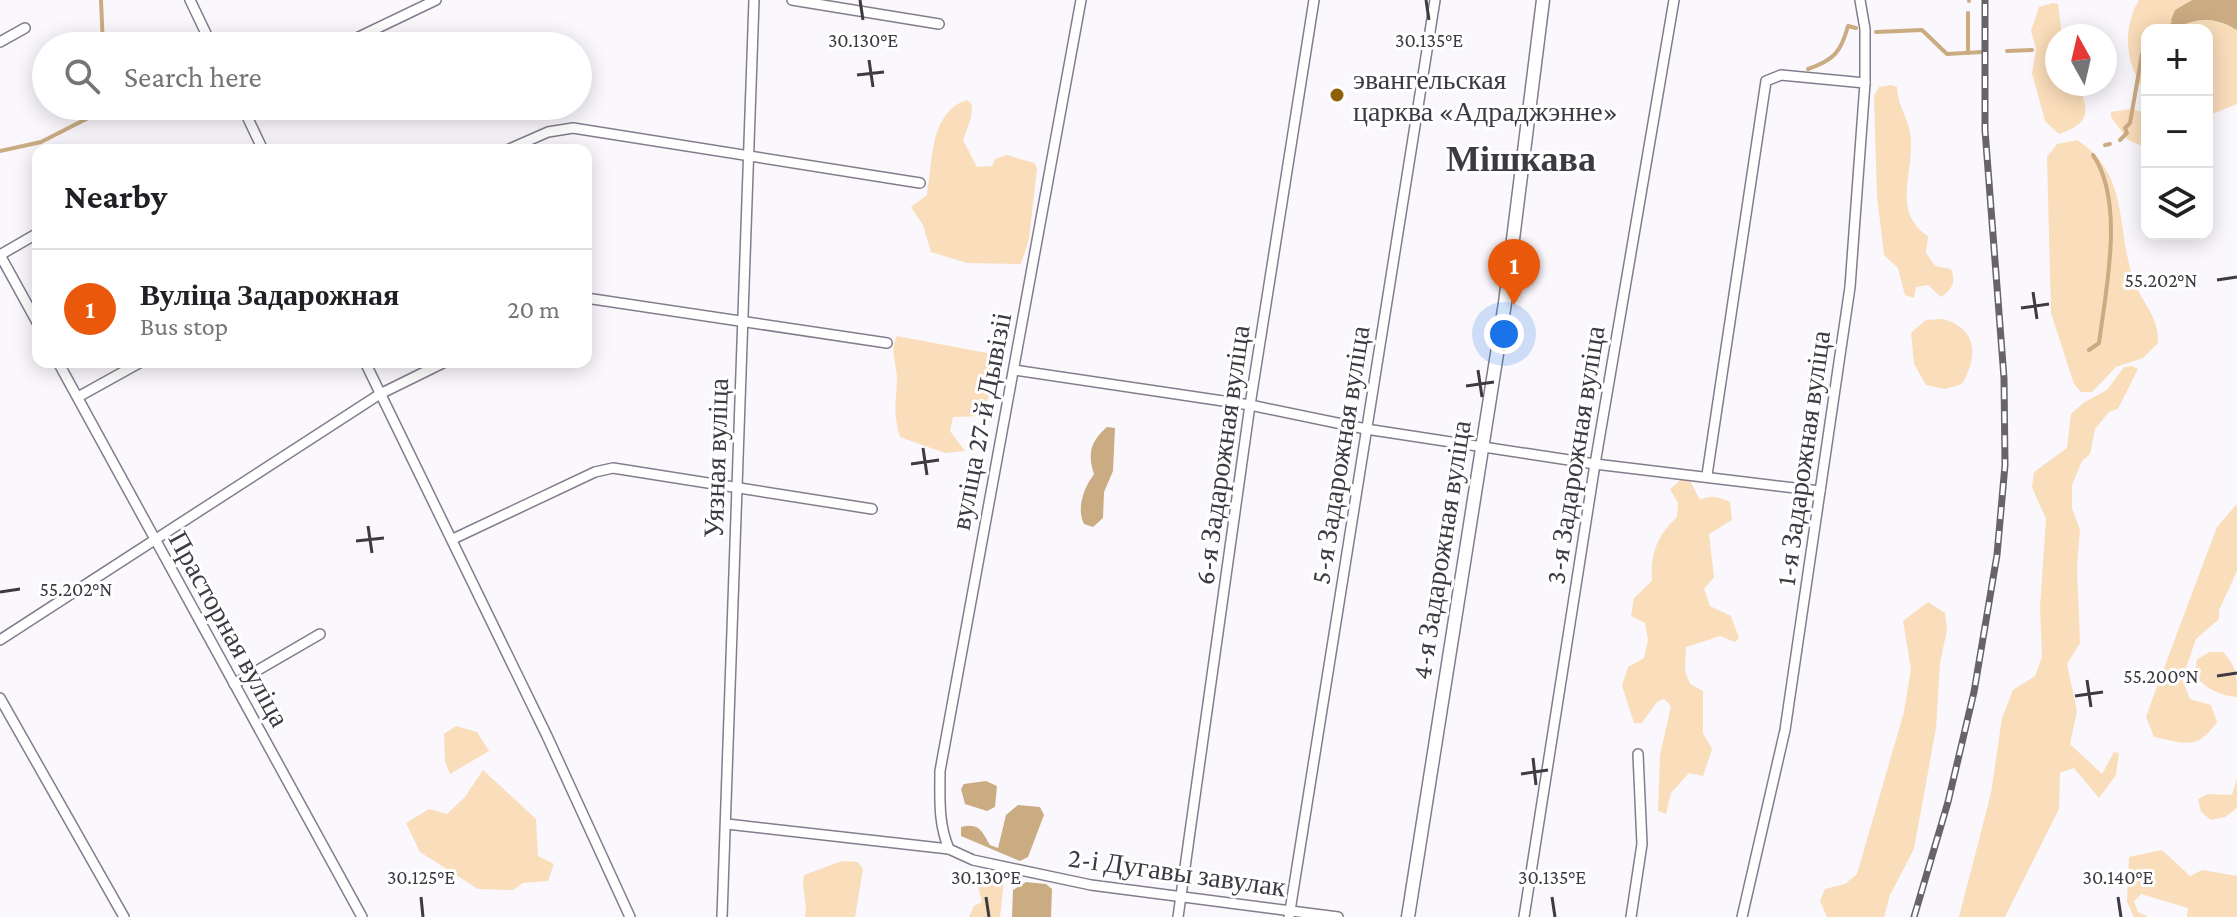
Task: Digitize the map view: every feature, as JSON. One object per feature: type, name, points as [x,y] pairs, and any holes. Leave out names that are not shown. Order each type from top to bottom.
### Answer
[{"type":"main road","name":"4-я Задарожная вуліца","points":[[1408,917],[1505,303],[1543,0]]},
{"type":"street","points":[[190,0],[205,32]]},
{"type":"street","points":[[369,32],[436,0]]},
{"type":"street","name":"Уязная вуліца","points":[[722,917],[754,0]]},
{"type":"street","points":[[792,0],[939,24]]},
{"type":"street","name":"вуліца 27-й Дывізіі","points":[[949,849],[942,833],[939,809],[940,771],[1081,0]]},
{"type":"street","name":"6-я Задарожная вуліца","points":[[1178,917],[1250,405],[1314,0]]},
{"type":"street","name":"5-я Задарожная вуліца","points":[[1290,914],[1435,0]]},
{"type":"street","name":"3-я Задарожная вуліца","points":[[1524,917],[1595,464],[1674,0]]},
{"type":"street","name":"1-я Задарожная вуліца","points":[[1742,917],[1785,730],[1850,287],[1865,83],[1865,29],[1859,0]]},
{"type":"street","points":[[0,42],[25,28]]},
{"type":"street","points":[[1707,475],[1766,81],[1781,75],[1865,83]]},
{"type":"street","points":[[249,120],[260,144]]},
{"type":"street","points":[[521,144],[548,132],[573,128],[920,183]]},
{"type":"street","points":[[32,236],[0,255],[32,313]]},
{"type":"street","points":[[592,299],[744,319],[887,343]]},
{"type":"street","name":"Прасторная вуліца","points":[[61,368],[362,917]]},
{"type":"street","points":[[78,397],[130,368]]},
{"type":"street","points":[[368,368],[453,539],[630,917]]},
{"type":"street","points":[[0,640],[380,394],[433,368]]},
{"type":"street","points":[[1014,370],[1250,405],[1366,429],[1482,444],[1595,464],[1707,475],[1820,491]]},
{"type":"street","points":[[453,539],[613,468],[872,509]]},
{"type":"street","points":[[234,684],[320,634]]},
{"type":"street","points":[[0,698],[124,917]]},
{"type":"street","points":[[1631,917],[1642,844],[1638,754]]},
{"type":"street","name":"2-і Дугавы завулак","points":[[727,824],[949,849],[973,860],[1091,885],[1290,914],[1338,917]]},
{"type":"shaded area","points":[[2139,0],[2192,0],[2175,10],[2187,23],[2213,21],[2237,30],[2237,104],[2213,114],[2213,24],[2141,24],[2141,85],[2128,48],[2133,12]]},
{"type":"shaded area","points":[[2192,0],[2237,0],[2237,30],[2207,20],[2173,24],[2171,20],[2175,10]]},
{"type":"shaded area","points":[[2058,4],[2060,24],[2045,24],[2045,96],[2082,96],[2086,109],[2082,121],[2059,134],[2045,121],[2032,73],[2036,49],[2031,31],[2039,7]]},
{"type":"shaded area","points":[[1879,87],[1897,87],[1910,135],[1907,194],[1911,217],[1928,236],[1926,253],[1935,266],[1951,269],[1952,285],[1941,297],[1928,285],[1916,287],[1914,298],[1905,295],[1898,268],[1884,255],[1877,196],[1874,96]]},
{"type":"shaded area","points":[[967,100],[972,105],[971,118],[963,140],[977,167],[992,166],[995,159],[1007,155],[1034,163],[1037,168],[1029,239],[1021,264],[967,263],[931,252],[923,225],[911,207],[927,195],[939,127],[955,106]]},
{"type":"shaded area","points":[[2131,109],[2141,112],[2141,145],[2128,140],[2111,117],[2111,112]]},
{"type":"shaded area","points":[[2077,140],[2094,153],[2114,186],[2134,281],[2158,334],[2158,343],[2143,358],[2116,367],[2092,392],[2081,392],[2074,384],[2051,313],[2047,157],[2057,144]]},
{"type":"shaded area","points":[[1943,319],[1963,330],[1972,345],[1971,364],[1962,384],[1945,389],[1926,385],[1914,364],[1911,333],[1926,320]]},
{"type":"shaded area","points":[[897,336],[1003,356],[982,416],[953,417],[950,431],[965,451],[945,453],[900,437],[893,353]]},
{"type":"shaded area","points":[[2124,367],[2138,369],[2118,409],[2109,412],[2095,429],[2090,454],[2082,461],[2072,485],[2072,508],[2080,530],[2077,567],[2080,643],[2067,664],[2077,711],[2070,744],[2102,774],[2114,752],[2119,753],[2116,775],[2099,798],[2074,768],[2060,773],[2059,809],[2005,917],[1959,917],[1991,793],[2002,718],[2013,690],[2035,676],[2042,657],[2040,607],[2046,519],[2032,487],[2034,472],[2067,448],[2071,414],[2083,403],[2107,390]]},
{"type":"shaded area","points":[[1107,427],[1115,428],[1113,471],[1104,492],[1103,518],[1093,527],[1084,524],[1081,505],[1094,474],[1092,448]]},
{"type":"shaded area","points":[[1682,479],[1690,481],[1700,500],[1715,497],[1730,502],[1732,520],[1709,534],[1714,577],[1704,589],[1710,606],[1731,616],[1739,638],[1735,642],[1720,636],[1686,647],[1685,671],[1690,684],[1703,691],[1703,733],[1712,749],[1703,776],[1689,773],[1671,793],[1666,814],[1658,811],[1660,755],[1671,706],[1664,699],[1657,702],[1642,723],[1634,723],[1622,686],[1628,667],[1644,658],[1648,640],[1645,623],[1631,616],[1634,598],[1652,581],[1656,546],[1677,517],[1678,503],[1670,489]]},
{"type":"shaded area","points":[[2237,504],[2237,571],[2219,610],[2219,619],[2196,639],[2182,679],[2190,699],[2211,705],[2217,722],[2203,737],[2190,743],[2154,737],[2146,717],[2217,527]]},
{"type":"shaded area","points":[[1928,602],[1945,613],[1947,630],[1940,663],[1936,728],[1914,849],[1890,895],[1884,917],[1827,917],[1820,901],[1825,889],[1845,884],[1857,874],[1904,712],[1911,669],[1903,621]]},
{"type":"shaded area","points":[[2210,652],[2223,652],[2234,668],[2237,697],[2213,690],[2195,675],[2197,659]]},
{"type":"shaded area","points":[[456,726],[477,732],[489,751],[450,774],[445,761],[444,734]]},
{"type":"shaded area","points":[[483,770],[536,819],[538,856],[554,864],[548,881],[523,883],[513,890],[478,889],[420,852],[406,823],[429,809],[447,814],[465,797]]},
{"type":"shaded area","points":[[2237,778],[2237,808],[2225,817],[2211,820],[2201,812],[2198,799],[2208,794],[2232,795]]},
{"type":"shaded area","points":[[986,781],[997,786],[995,807],[987,811],[965,804],[961,789],[964,784]]},
{"type":"shaded area","points":[[1018,805],[1040,807],[1044,815],[1028,857],[1020,861],[961,836],[961,827],[976,827],[990,845],[998,848],[1006,815]]},
{"type":"shaded area","points":[[2162,850],[2190,876],[2202,870],[2237,876],[2237,917],[2187,917],[2188,908],[2141,894],[2134,901],[2138,912],[2149,917],[2134,917],[2127,902],[2129,857]]},
{"type":"shaded area","points":[[842,861],[858,862],[863,869],[855,917],[805,917],[804,875]]},
{"type":"shaded area","points":[[980,871],[999,873],[1004,881],[1000,917],[969,917],[974,906],[982,902],[976,879]]},
{"type":"shaded area","points":[[1026,882],[1046,884],[1052,889],[1051,917],[1012,917],[1013,890]]},
{"type":"waterway","points":[[101,0],[102,32]]},
{"type":"waterway","points":[[1968,13],[1968,53]]},
{"type":"waterway","points":[[1808,69],[1835,54],[1848,26],[1856,28]]},
{"type":"waterway","points":[[1876,32],[1922,30],[1947,54],[1982,52]]},
{"type":"waterway","points":[[2007,51],[2032,50]]},
{"type":"waterway","points":[[2120,140],[2127,133],[2125,128],[2130,123],[2141,60]]},
{"type":"waterway","points":[[0,151],[41,142],[84,120]]},
{"type":"waterway","points":[[2105,145],[2110,144]]},
{"type":"waterway","points":[[2089,350],[2099,343],[2111,246],[2108,197],[2103,174],[2093,155]]},
{"type":"railway","points":[[1914,917],[1948,802],[1974,692],[1997,555],[2005,465],[2004,378],[1985,130],[1985,0]]},
{"type":"place","name":"эвангельская царква «Адраджэнне»","points":[[1337,95]]},
{"type":"place","name":"Вуліца Задарожная","points":[[1514,305]]},
{"type":"district","name":"Мішкава","points":[[1521,159]]}]
